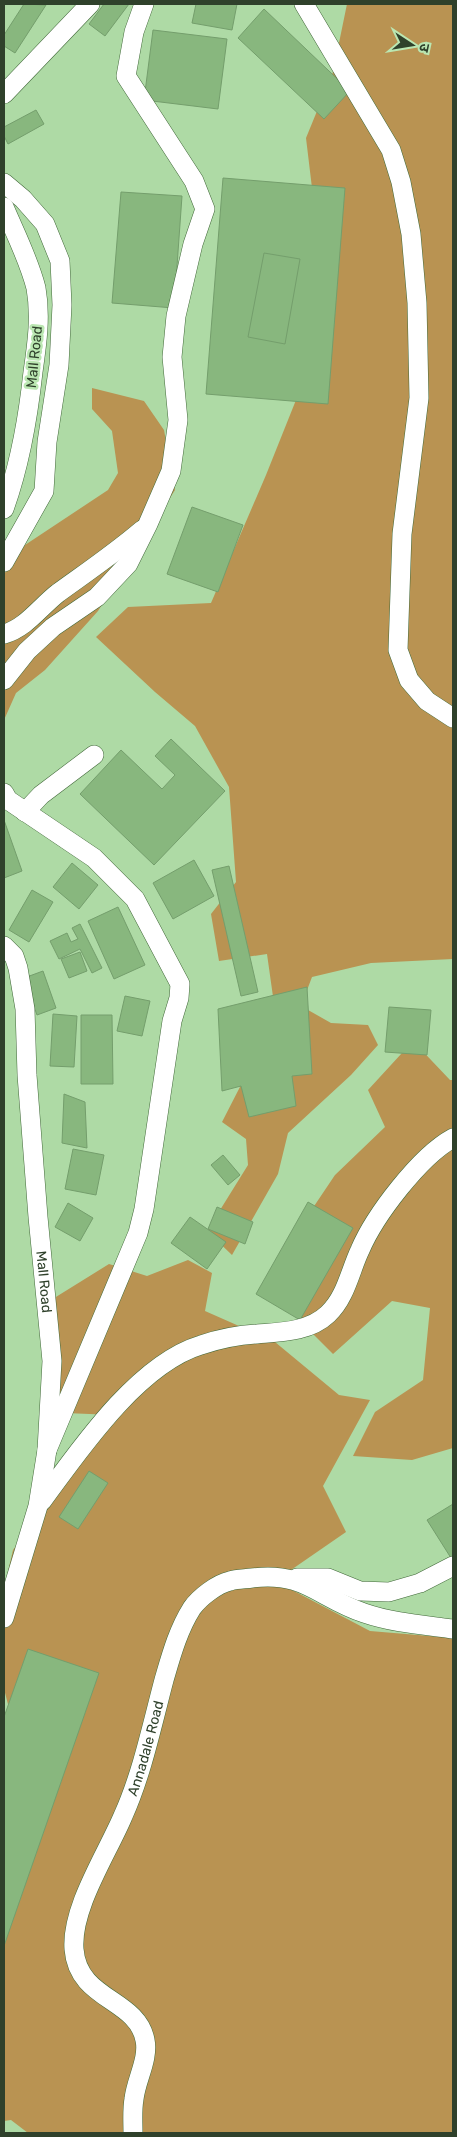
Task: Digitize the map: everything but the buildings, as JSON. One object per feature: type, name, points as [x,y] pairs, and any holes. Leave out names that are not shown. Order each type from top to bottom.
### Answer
[{"type":"street","points":[[4,94],[90,4]]},
{"type":"street","points":[[4,680],[27,651],[54,626],[97,597],[128,564],[171,471],[178,420],[172,357],[176,316],[193,244],[205,209],[194,181],[126,76],[134,32],[144,4]]},
{"type":"street","points":[[304,4],[391,150],[401,182],[411,234],[417,303],[419,398],[402,534],[398,650],[409,680],[426,702],[453,718]]},
{"type":"street","points":[[4,183],[23,199],[46,224],[60,261],[62,305],[59,365],[47,442],[44,490],[4,562]]},
{"type":"street","name":"Mall Road","points":[[4,207],[23,252],[35,288],[38,331],[25,435],[11,491],[4,509]]},
{"type":"street","points":[[4,634],[17,630],[57,594],[114,554],[148,524]]},
{"type":"street","points":[[25,812],[41,795],[94,755]]},
{"type":"street","points":[[4,793],[8,800],[94,858],[135,899],[175,972],[180,988],[172,1021],[144,1209],[138,1233],[47,1450]]},
{"type":"street","name":"Mall Road","points":[[4,946],[14,956],[26,1009],[27,1075],[37,1208],[52,1361],[47,1450],[38,1506],[4,1618]]},
{"type":"street","points":[[38,1506],[83,1445],[152,1372],[200,1345],[238,1337],[275,1334],[300,1329],[328,1314],[347,1284],[371,1228],[420,1165],[434,1151],[453,1138]]},
{"type":"street","points":[[291,1578],[328,1578],[360,1591],[389,1592],[404,1589],[453,1566]]},
{"type":"street","name":"Annadale Road","points":[[134,2133],[134,2099],[146,2052],[145,2039],[139,2026],[130,2015],[84,1980],[77,1967],[74,1947],[76,1921],[135,1785],[175,1644],[193,1607],[204,1596],[230,1581],[265,1576],[291,1578],[316,1589],[342,1604],[365,1613],[404,1622],[453,1629]]},
{"type":"shaded area","points":[[347,4],[453,4],[453,959],[371,963],[312,977],[301,1006],[331,1023],[368,1025],[378,1045],[351,1075],[288,1133],[278,1174],[232,1255],[207,1231],[248,1165],[246,1139],[222,1122],[242,1083],[278,1032],[267,954],[219,961],[211,914],[236,882],[229,787],[195,726],[96,637],[128,607],[211,603],[266,475],[308,370],[312,188],[306,138],[333,72]]},
{"type":"shaded area","points":[[92,388],[144,401],[164,430],[175,490],[98,611],[45,670],[16,693],[4,720],[4,574],[25,545],[108,490],[118,473],[112,431],[92,409]]},
{"type":"shaded area","points":[[413,1041],[450,1080],[453,1080],[453,1448],[412,1460],[353,1456],[375,1412],[423,1380],[430,1308],[392,1301],[333,1354],[282,1303],[296,1233],[335,1175],[385,1127],[368,1090]]},
{"type":"shaded area","points":[[188,1260],[212,1273],[205,1311],[275,1342],[339,1395],[370,1400],[323,1486],[346,1532],[275,1581],[370,1631],[453,1638],[453,2133],[28,2133],[11,2120],[4,2121],[4,1859],[12,1840],[15,1731],[4,1689],[4,1588],[13,1550],[114,1415],[65,1413],[47,1377],[43,1305],[109,1264],[147,1276]]}]
